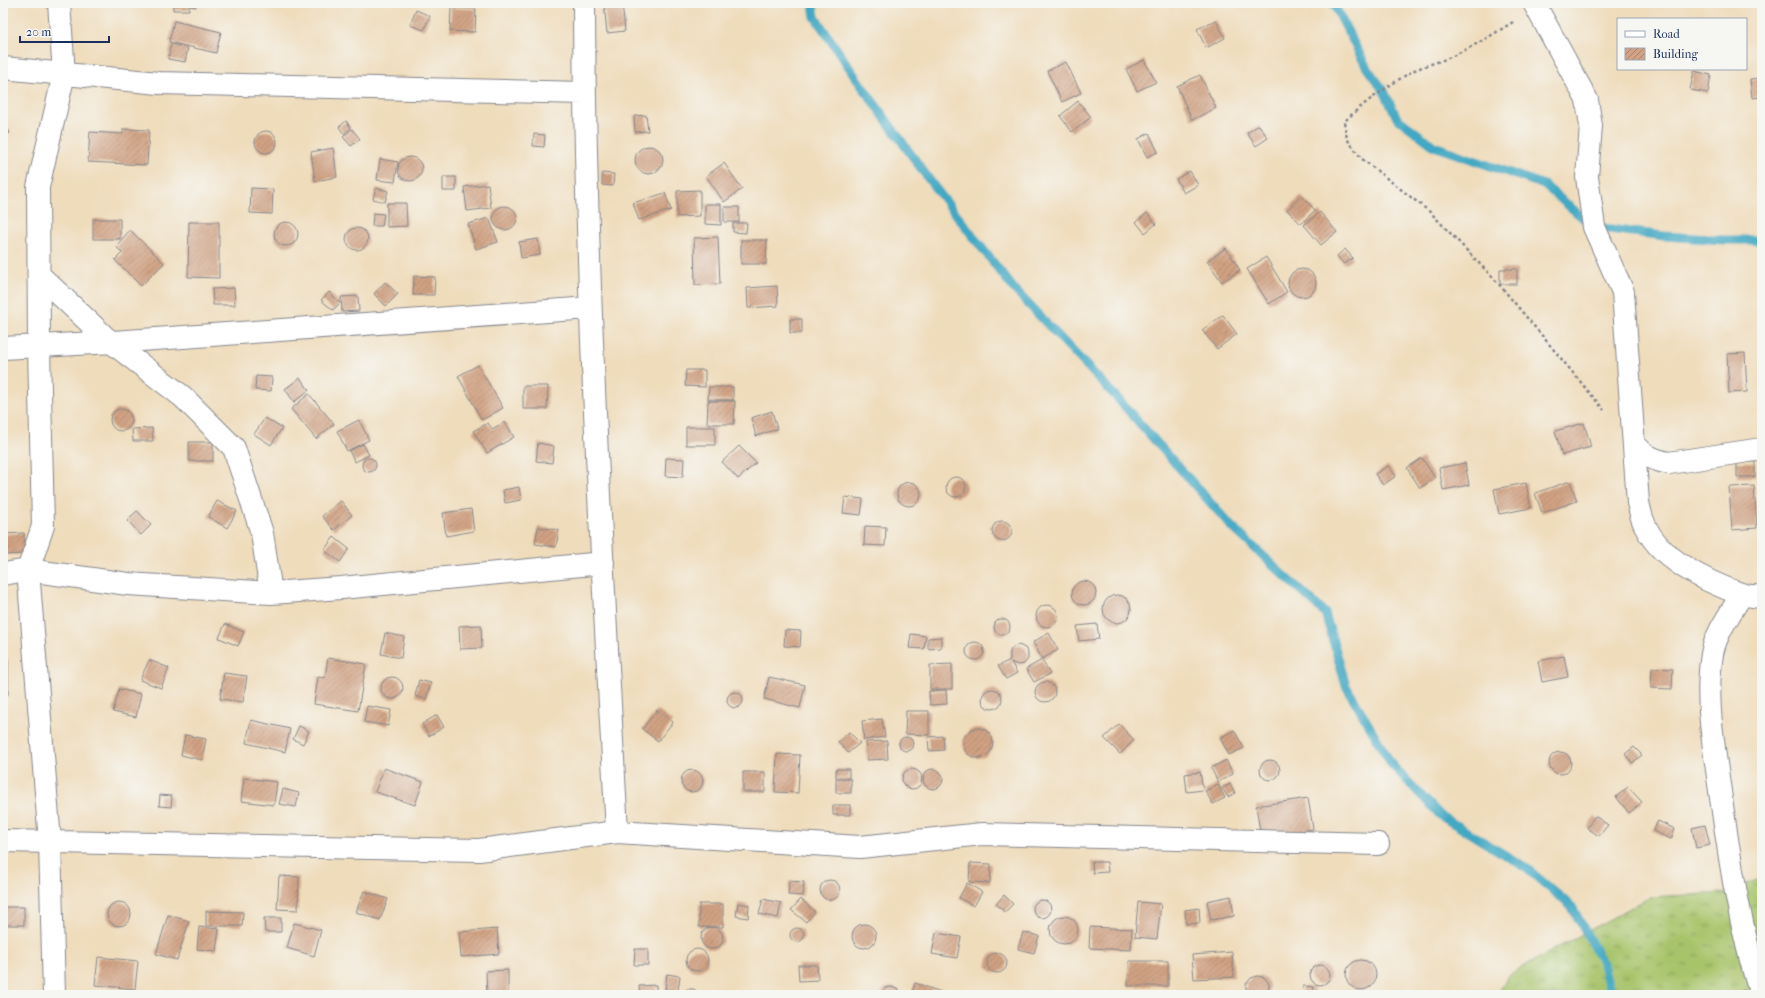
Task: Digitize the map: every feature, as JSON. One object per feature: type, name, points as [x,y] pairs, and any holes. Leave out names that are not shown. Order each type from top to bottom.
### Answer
[{"type":"street","points":[[54,995],[50,842],[28,570],[43,526],[39,347],[40,276],[38,187],[64,74],[59,3]]},
{"type":"street","points":[[584,3],[584,93],[590,308],[617,832]]},
{"type":"street","points":[[1540,4],[1587,100],[1591,126],[1587,177],[1594,227],[1623,292],[1638,503],[1644,524],[1658,546],[1674,560],[1695,574],[1752,596],[1721,630],[1713,652],[1710,675],[1711,721],[1735,896],[1748,954],[1760,995]]},
{"type":"street","points":[[3,68],[159,83],[584,93]]},
{"type":"street","points":[[40,276],[113,342],[183,397],[234,448],[262,533],[271,593]]},
{"type":"street","points":[[3,348],[113,342],[590,308]]},
{"type":"street","points":[[1635,445],[1643,454],[1656,461],[1669,463],[1762,449]]},
{"type":"street","points":[[3,574],[28,570],[128,584],[271,593],[603,563]]},
{"type":"street","points":[[3,841],[479,850],[617,832],[860,847],[982,834],[1378,844]]},
{"type":"path","points":[[1540,4],[1489,38],[1449,58],[1412,72],[1355,111],[1344,122],[1347,138],[1362,159],[1430,212],[1498,283],[1606,412]]},
{"type":"green space","points":[[1762,878],[1762,995],[1497,995],[1510,974],[1650,897],[1724,893]]},
{"type":"building","points":[[173,3],[196,3],[196,7],[189,6],[189,10],[173,10]]},
{"type":"building","points":[[604,3],[622,3],[625,31],[607,33]]},
{"type":"building","points":[[451,8],[476,9],[475,32],[450,31]]},
{"type":"building","points":[[416,10],[430,16],[424,30],[410,25]]},
{"type":"building","points":[[1216,20],[1225,38],[1206,48],[1197,29]]},
{"type":"building","points":[[174,21],[221,32],[216,53],[169,42]]},
{"type":"building","points":[[171,44],[188,48],[185,62],[168,59]]},
{"type":"building","points":[[1144,60],[1156,82],[1137,91],[1126,69]]},
{"type":"building","points":[[1066,62],[1081,93],[1062,102],[1047,71]]},
{"type":"building","points":[[1694,71],[1711,75],[1708,93],[1690,90]]},
{"type":"building","points":[[1200,75],[1216,108],[1192,120],[1177,86]]},
{"type":"building","points":[[1762,78],[1762,97],[1752,98],[1750,79]]},
{"type":"building","points":[[1078,101],[1091,117],[1072,132],[1060,116]]},
{"type":"building","points":[[646,115],[648,131],[635,132],[634,116]]},
{"type":"building","points":[[3,120],[10,133],[3,136]]},
{"type":"building","points":[[346,121],[351,128],[344,134],[339,127]]},
{"type":"building","points":[[1259,125],[1268,138],[1256,146],[1247,133]]},
{"type":"building","points":[[123,129],[149,130],[147,165],[88,162],[90,132],[123,134]]},
{"type":"building","points":[[352,129],[360,139],[351,146],[343,137]]},
{"type":"building","points":[[266,131],[274,134],[277,142],[274,150],[266,153],[258,150],[255,142],[258,134]]},
{"type":"building","points":[[1149,133],[1158,152],[1147,157],[1138,139]]},
{"type":"building","points":[[534,134],[545,135],[544,147],[533,146]]},
{"type":"building","points":[[649,146],[659,150],[663,160],[659,170],[649,174],[639,170],[635,160],[639,150]]},
{"type":"building","points":[[333,148],[337,177],[315,181],[311,152]]},
{"type":"building","points":[[410,157],[419,160],[422,169],[419,178],[410,181],[401,178],[398,169],[401,160]]},
{"type":"building","points":[[380,159],[398,162],[395,182],[377,180]]},
{"type":"building","points":[[724,163],[742,189],[724,202],[706,176]]},
{"type":"building","points":[[1190,171],[1198,185],[1184,193],[1176,179]]},
{"type":"building","points":[[602,173],[614,174],[613,186],[602,185]]},
{"type":"building","points":[[443,177],[456,177],[456,191],[443,191]]},
{"type":"building","points":[[488,184],[491,208],[467,211],[464,187]]},
{"type":"building","points":[[251,188],[273,189],[272,214],[250,213]]},
{"type":"building","points":[[376,188],[388,191],[385,202],[373,199]]},
{"type":"building","points":[[700,190],[700,216],[677,217],[677,191]]},
{"type":"building","points":[[665,193],[671,210],[639,220],[633,203]]},
{"type":"building","points":[[1301,196],[1315,210],[1301,224],[1287,210]]},
{"type":"building","points":[[387,203],[406,203],[407,226],[387,227]]},
{"type":"building","points":[[705,204],[721,204],[721,225],[705,224]]},
{"type":"building","points":[[505,206],[513,210],[517,218],[513,226],[505,230],[497,226],[493,218],[497,210]]},
{"type":"building","points":[[724,207],[739,207],[739,222],[724,222]]},
{"type":"building","points":[[1320,212],[1337,232],[1321,245],[1304,225]]},
{"type":"building","points":[[373,213],[384,214],[382,226],[372,226]]},
{"type":"building","points":[[1147,213],[1156,224],[1145,233],[1136,222]]},
{"type":"building","points":[[489,218],[498,242],[476,249],[468,224]]},
{"type":"building","points":[[93,219],[120,219],[120,239],[93,239]]},
{"type":"building","points":[[189,222],[219,222],[219,278],[188,277]]},
{"type":"building","points":[[286,222],[294,226],[298,234],[294,242],[286,246],[278,242],[274,234],[278,226]]},
{"type":"building","points":[[733,223],[747,223],[746,233],[733,232]]},
{"type":"building","points":[[357,228],[365,231],[368,239],[365,247],[357,250],[349,247],[346,239],[349,231]]},
{"type":"building","points":[[130,230],[164,263],[141,286],[115,260],[122,253],[116,246]]},
{"type":"building","points":[[718,237],[720,284],[695,285],[694,238]]},
{"type":"building","points":[[538,239],[540,255],[521,258],[519,242]]},
{"type":"building","points":[[741,240],[767,240],[766,264],[741,264]]},
{"type":"building","points":[[1226,248],[1240,270],[1222,282],[1207,261]]},
{"type":"building","points":[[1345,249],[1353,258],[1344,264],[1337,256]]},
{"type":"building","points":[[1266,257],[1287,292],[1269,304],[1247,269]]},
{"type":"building","points":[[1302,269],[1312,273],[1316,283],[1312,293],[1302,297],[1292,293],[1288,283],[1292,273]]},
{"type":"building","points":[[1500,269],[1517,269],[1517,284],[1500,284]]},
{"type":"building","points":[[414,276],[435,277],[434,295],[413,295]]},
{"type":"building","points":[[385,282],[398,294],[386,306],[374,294]]},
{"type":"building","points":[[777,286],[778,306],[748,308],[747,288]]},
{"type":"building","points":[[234,288],[235,305],[213,305],[212,289]]},
{"type":"building","points":[[329,292],[340,303],[333,310],[321,300]]},
{"type":"building","points":[[358,296],[359,311],[342,312],[341,297]]},
{"type":"building","points":[[1223,315],[1237,334],[1217,349],[1202,330]]},
{"type":"building","points":[[790,319],[802,319],[802,333],[790,333]]},
{"type":"building","points":[[1745,353],[1747,392],[1729,393],[1727,354]]},
{"type":"building","points":[[478,365],[503,408],[482,420],[458,376]]},
{"type":"building","points":[[686,370],[705,370],[705,387],[685,386]]},
{"type":"building","points":[[256,376],[272,377],[271,391],[255,390]]},
{"type":"building","points":[[300,378],[309,390],[294,402],[285,389]]},
{"type":"building","points":[[523,386],[548,386],[547,409],[523,409]]},
{"type":"building","points":[[709,387],[733,387],[733,400],[708,400]]},
{"type":"building","points":[[309,394],[334,424],[316,439],[291,409]]},
{"type":"building","points":[[708,401],[735,401],[734,424],[707,424]]},
{"type":"building","points":[[121,409],[129,412],[132,420],[129,428],[121,431],[113,428],[110,420],[113,412]]},
{"type":"building","points":[[772,411],[777,429],[756,436],[751,418]]},
{"type":"building","points":[[265,418],[282,428],[271,445],[254,434]]},
{"type":"building","points":[[359,420],[369,440],[347,451],[337,431]]},
{"type":"building","points":[[505,422],[514,437],[487,453],[473,431],[488,423],[492,429]]},
{"type":"building","points":[[1584,423],[1591,447],[1562,455],[1555,431]]},
{"type":"building","points":[[686,427],[715,427],[715,445],[686,445]]},
{"type":"building","points":[[152,428],[153,441],[133,441],[132,429]]},
{"type":"building","points":[[189,442],[213,442],[213,461],[189,461]]},
{"type":"building","points":[[538,443],[554,446],[552,463],[536,461]]},
{"type":"building","points":[[363,444],[369,455],[355,462],[349,451]]},
{"type":"building","points":[[739,446],[756,463],[738,479],[722,462]]},
{"type":"building","points":[[366,458],[372,458],[376,462],[376,468],[372,472],[366,472],[362,468],[362,462]]},
{"type":"building","points":[[666,458],[684,459],[683,477],[665,476]]},
{"type":"building","points":[[1422,458],[1435,478],[1420,488],[1407,468]]},
{"type":"building","points":[[1737,462],[1755,462],[1755,477],[1737,477]]},
{"type":"building","points":[[1465,463],[1469,485],[1443,490],[1439,468]]},
{"type":"building","points":[[1388,466],[1396,476],[1383,485],[1375,474]]},
{"type":"building","points":[[956,477],[963,480],[966,487],[963,494],[956,497],[949,494],[946,487],[949,480]]},
{"type":"building","points":[[1570,481],[1577,501],[1542,513],[1535,493]]},
{"type":"building","points":[[909,482],[917,486],[921,494],[917,502],[909,506],[901,502],[897,494],[901,486]]},
{"type":"building","points":[[1526,483],[1531,508],[1499,514],[1494,489]]},
{"type":"building","points":[[1754,486],[1757,528],[1732,530],[1729,487]]},
{"type":"building","points":[[519,487],[521,500],[505,503],[503,490]]},
{"type":"building","points":[[845,497],[863,499],[861,515],[843,513]]},
{"type":"building","points":[[217,501],[237,511],[227,528],[208,517]]},
{"type":"building","points":[[341,501],[352,515],[334,530],[322,516]]},
{"type":"building","points":[[471,509],[474,531],[446,536],[443,513]]},
{"type":"building","points":[[137,511],[151,525],[141,535],[127,520]]},
{"type":"building","points":[[1002,521],[1009,524],[1012,531],[1009,538],[1002,541],[995,538],[992,531],[995,524]]},
{"type":"building","points":[[865,526],[886,527],[885,546],[864,545]]},
{"type":"building","points":[[538,527],[559,530],[556,547],[535,544]]},
{"type":"building","points":[[24,533],[25,554],[3,555],[3,534]]},
{"type":"building","points":[[334,537],[349,549],[340,562],[324,550]]},
{"type":"building","points":[[1084,581],[1089,582],[1095,588],[1095,598],[1089,604],[1084,605],[1079,604],[1073,598],[1072,593],[1073,588],[1079,582]]},
{"type":"building","points":[[1117,595],[1127,599],[1131,609],[1127,619],[1117,623],[1107,619],[1103,609],[1107,599]]},
{"type":"building","points":[[1047,605],[1055,608],[1058,616],[1055,624],[1047,627],[1039,624],[1036,616],[1039,608]]},
{"type":"building","points":[[1002,619],[1008,621],[1010,627],[1008,633],[1002,635],[996,633],[994,627],[996,621]]},
{"type":"building","points":[[225,624],[244,632],[238,646],[219,638]]},
{"type":"building","points":[[1097,624],[1099,639],[1079,641],[1077,626]]},
{"type":"building","points":[[481,625],[482,648],[460,649],[459,626]]},
{"type":"building","points":[[785,630],[801,631],[800,647],[784,646]]},
{"type":"building","points":[[385,633],[404,637],[401,658],[381,654]]},
{"type":"building","points":[[1049,633],[1058,650],[1042,659],[1033,642]]},
{"type":"building","points":[[911,634],[926,636],[924,649],[909,648]]},
{"type":"building","points":[[941,637],[941,648],[928,649],[928,638]]},
{"type":"building","points":[[971,642],[979,642],[984,647],[982,658],[979,660],[971,660],[966,655],[966,647]]},
{"type":"building","points":[[1019,645],[1025,648],[1028,653],[1028,659],[1024,664],[1018,665],[1011,662],[1017,673],[1006,679],[998,666],[1010,660],[1010,651],[1013,647]]},
{"type":"building","points":[[1564,656],[1568,677],[1542,682],[1538,661]]},
{"type":"building","points":[[328,658],[366,664],[358,711],[314,704],[318,677],[325,678]]},
{"type":"building","points":[[3,659],[8,659],[8,695],[3,695]]},
{"type":"building","points":[[149,660],[169,668],[161,688],[140,680]]},
{"type":"building","points":[[1042,660],[1050,674],[1034,682],[1026,669]]},
{"type":"building","points":[[952,664],[952,689],[930,689],[930,665]]},
{"type":"building","points":[[1652,668],[1673,669],[1672,689],[1651,688]]},
{"type":"building","points":[[224,673],[247,676],[243,702],[220,699]]},
{"type":"building","points":[[392,677],[400,680],[403,688],[400,696],[392,699],[384,696],[381,688],[384,680]]},
{"type":"building","points":[[769,677],[805,685],[800,708],[764,699]]},
{"type":"building","points":[[419,680],[431,683],[426,699],[415,696]]},
{"type":"building","points":[[1045,682],[1052,685],[1055,692],[1052,699],[1045,702],[1038,699],[1035,692],[1038,685]]},
{"type":"building","points":[[119,689],[141,694],[136,717],[113,712]]},
{"type":"building","points":[[988,689],[996,689],[1002,695],[1002,703],[996,709],[988,709],[982,703],[982,695]]},
{"type":"building","points":[[946,690],[947,704],[930,705],[929,691]]},
{"type":"building","points":[[735,692],[741,694],[743,700],[741,706],[735,708],[729,706],[727,700],[729,694]]},
{"type":"building","points":[[367,706],[391,710],[388,726],[364,722]]},
{"type":"building","points":[[657,710],[673,722],[658,741],[642,729]]},
{"type":"building","points":[[906,711],[929,711],[929,735],[905,734]]},
{"type":"building","points":[[437,715],[444,727],[429,736],[422,724]]},
{"type":"building","points":[[882,719],[885,737],[864,740],[862,721]]},
{"type":"building","points":[[251,720],[290,729],[285,752],[246,743]]},
{"type":"building","points":[[1119,724],[1134,740],[1120,754],[1104,738]]},
{"type":"building","points":[[299,726],[309,731],[303,744],[293,739]]},
{"type":"building","points":[[978,728],[989,732],[993,743],[989,754],[978,758],[967,754],[963,743],[967,732]]},
{"type":"building","points":[[1234,730],[1244,748],[1229,755],[1220,738]]},
{"type":"building","points":[[849,732],[860,743],[848,753],[838,742]]},
{"type":"building","points":[[185,735],[206,739],[202,760],[181,755]]},
{"type":"building","points":[[943,736],[944,750],[929,751],[928,737]]},
{"type":"building","points":[[903,737],[909,737],[913,741],[913,747],[909,751],[903,751],[899,747],[899,741]]},
{"type":"building","points":[[887,741],[888,759],[867,760],[866,742]]},
{"type":"building","points":[[1634,747],[1642,755],[1632,763],[1625,754]]},
{"type":"building","points":[[1560,752],[1568,755],[1571,763],[1568,771],[1560,774],[1552,771],[1549,763],[1552,755]]},
{"type":"building","points":[[777,754],[800,755],[798,793],[775,792]]},
{"type":"building","points":[[1226,760],[1233,774],[1218,782],[1211,768]]},
{"type":"building","points":[[1270,760],[1277,763],[1280,770],[1277,777],[1270,780],[1263,777],[1260,770],[1263,763]]},
{"type":"building","points":[[384,768],[423,782],[415,805],[375,792]]},
{"type":"building","points":[[836,769],[849,769],[849,778],[836,778]]},
{"type":"building","points":[[912,769],[919,772],[922,779],[919,786],[912,789],[905,786],[902,779],[905,772]]},
{"type":"building","points":[[933,769],[940,772],[943,779],[940,786],[933,789],[926,786],[923,779],[926,772]]},
{"type":"building","points":[[692,770],[700,773],[703,781],[700,789],[692,792],[684,789],[681,781],[684,773]]},
{"type":"building","points":[[743,772],[765,772],[765,792],[743,792]]},
{"type":"building","points":[[1200,772],[1203,790],[1187,792],[1185,774]]},
{"type":"building","points":[[244,778],[277,782],[274,805],[241,801]]},
{"type":"building","points":[[836,779],[851,779],[851,793],[836,793]]},
{"type":"building","points":[[1218,784],[1225,798],[1213,804],[1205,791]]},
{"type":"building","points":[[1230,784],[1235,793],[1228,797],[1222,788]]},
{"type":"building","points":[[1628,787],[1642,802],[1629,813],[1616,797]]},
{"type":"building","points":[[283,789],[299,793],[296,807],[279,804]]},
{"type":"building","points":[[160,795],[172,796],[171,807],[159,806]]},
{"type":"building","points":[[1308,798],[1313,829],[1261,837],[1256,806]]},
{"type":"building","points":[[833,805],[850,805],[850,815],[833,815]]},
{"type":"building","points":[[1595,816],[1608,825],[1599,836],[1587,828]]},
{"type":"building","points":[[1658,821],[1675,829],[1671,839],[1653,831]]},
{"type":"building","points":[[1705,825],[1710,845],[1696,848],[1692,828]]},
{"type":"building","points":[[1092,862],[1107,862],[1108,872],[1093,873]]},
{"type":"building","points":[[970,863],[991,864],[990,883],[969,882]]},
{"type":"building","points":[[279,876],[299,877],[298,910],[277,909]]},
{"type":"building","points":[[826,880],[834,880],[840,886],[840,894],[834,900],[826,900],[820,894],[820,886]]},
{"type":"building","points":[[789,881],[804,882],[803,896],[788,895]]},
{"type":"building","points":[[967,883],[982,892],[974,906],[959,898]]},
{"type":"building","points":[[364,891],[388,899],[380,920],[356,912]]},
{"type":"building","points":[[1004,895],[1013,904],[1005,912],[996,904]]},
{"type":"building","points":[[1231,896],[1234,916],[1211,920],[1207,901]]},
{"type":"building","points":[[763,899],[781,903],[778,918],[759,914]]},
{"type":"building","points":[[801,899],[815,912],[806,922],[791,910]]},
{"type":"building","points":[[1042,900],[1048,903],[1051,909],[1048,915],[1042,918],[1036,915],[1033,909],[1036,903]]},
{"type":"building","points":[[119,902],[127,906],[131,914],[127,922],[119,926],[111,922],[107,914],[111,906]]},
{"type":"building","points":[[1138,902],[1161,904],[1157,939],[1135,937]]},
{"type":"building","points":[[738,903],[749,905],[748,918],[736,916]]},
{"type":"building","points":[[699,904],[723,904],[723,927],[699,927]]},
{"type":"building","points":[[3,907],[24,907],[24,925],[3,925]]},
{"type":"building","points":[[1199,908],[1200,923],[1186,924],[1185,910]]},
{"type":"building","points":[[206,911],[243,912],[242,926],[206,926]]},
{"type":"building","points":[[168,915],[189,921],[177,960],[156,954]]},
{"type":"building","points":[[1064,916],[1074,920],[1078,930],[1074,940],[1064,944],[1054,940],[1050,930],[1054,920]]},
{"type":"building","points":[[264,918],[281,918],[281,932],[265,932]]},
{"type":"building","points":[[294,923],[321,930],[314,956],[287,948]]},
{"type":"building","points":[[864,924],[872,928],[876,936],[872,944],[864,948],[856,944],[852,936],[856,928]]},
{"type":"building","points":[[199,927],[219,929],[216,951],[197,949]]},
{"type":"building","points":[[712,927],[720,930],[723,938],[720,946],[712,949],[704,946],[701,938],[704,930]]},
{"type":"building","points":[[1090,927],[1132,929],[1131,950],[1089,948]]},
{"type":"building","points":[[794,928],[800,928],[804,932],[804,938],[800,942],[794,942],[790,938],[790,932]]},
{"type":"building","points":[[497,929],[499,954],[461,957],[459,932]]},
{"type":"building","points":[[1023,932],[1039,936],[1034,953],[1018,949]]},
{"type":"building","points":[[936,933],[961,937],[957,958],[932,954]]},
{"type":"building","points":[[635,949],[648,949],[648,965],[634,965]]},
{"type":"building","points":[[697,949],[705,952],[708,960],[705,968],[697,971],[689,968],[686,960],[689,952]]},
{"type":"building","points":[[1232,952],[1234,977],[1194,979],[1192,955]]},
{"type":"building","points":[[997,953],[1004,956],[1007,963],[1004,970],[997,973],[990,970],[987,963],[990,956]]},
{"type":"building","points":[[98,957],[138,961],[135,989],[95,985]]},
{"type":"building","points":[[1361,960],[1372,964],[1376,975],[1372,986],[1361,990],[1350,986],[1346,975],[1350,964]]},
{"type":"building","points":[[1129,961],[1168,961],[1168,986],[1128,986]]},
{"type":"building","points":[[798,965],[817,965],[818,980],[799,981]]},
{"type":"building","points":[[1320,965],[1327,968],[1330,975],[1327,982],[1320,985],[1313,982],[1310,975],[1313,968]]},
{"type":"building","points":[[508,970],[508,995],[487,995],[486,971]]},
{"type":"building","points":[[667,974],[680,976],[678,991],[665,989]]},
{"type":"building","points":[[1258,976],[1265,978],[1269,984],[1269,992],[1266,995],[1249,995],[1246,992],[1246,984],[1251,978]]},
{"type":"building","points":[[915,983],[944,993],[943,995],[911,995]]},
{"type":"building","points":[[656,985],[656,995],[640,995],[639,986]]},
{"type":"building","points":[[1303,986],[1314,987],[1313,995],[1302,995]]},
{"type":"building","points":[[892,987],[899,990],[903,995],[879,995],[885,988]]},
{"type":"building","points":[[687,989],[694,989],[701,995],[680,995]]},
{"type":"building","points":[[1745,990],[1746,995],[1728,995]]},
{"type":"building","points":[[958,993],[977,994],[977,995],[958,995]]},
{"type":"waterway","points":[[813,3],[815,17],[859,82],[933,185],[1014,289],[1118,399],[1232,527],[1325,613],[1346,686],[1392,765],[1441,816],[1525,867],[1572,907],[1603,964],[1611,995]]},
{"type":"waterway","points":[[1333,3],[1367,68],[1384,91],[1397,118],[1434,146],[1544,185],[1594,227],[1664,236],[1725,240],[1762,240]]}]
